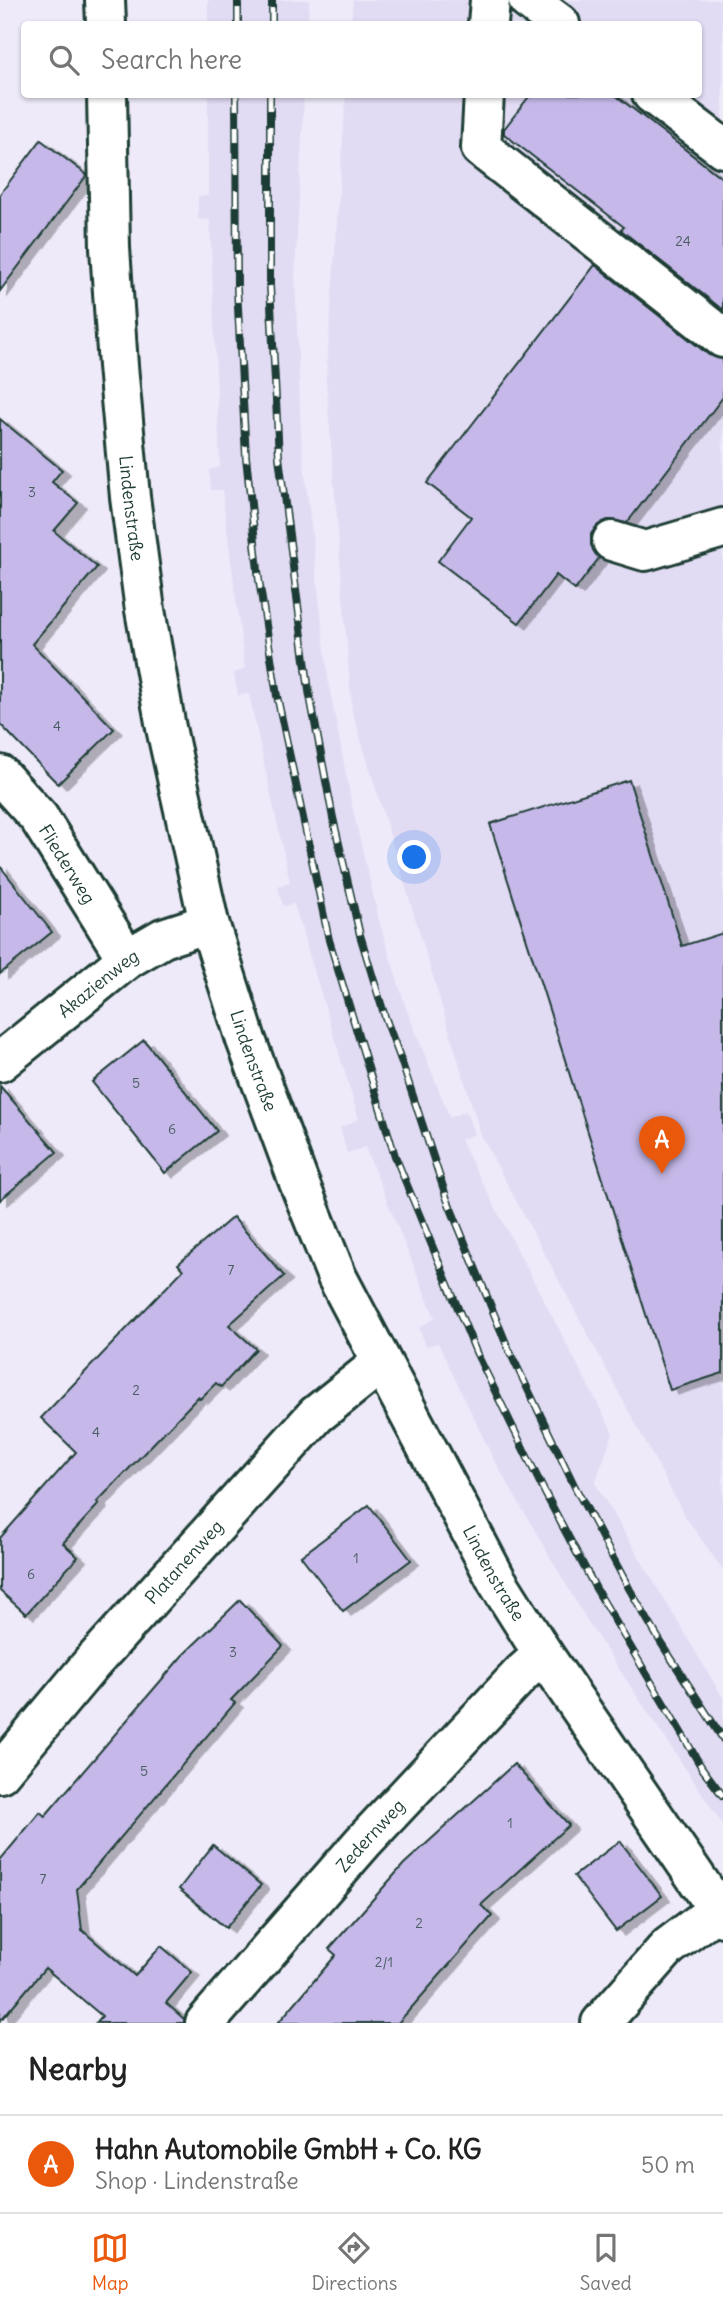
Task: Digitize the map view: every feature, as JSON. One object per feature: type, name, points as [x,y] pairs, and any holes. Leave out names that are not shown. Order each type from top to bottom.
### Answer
[{"type":"street","points":[[105,0],[106,21]]},
{"type":"street","points":[[488,21],[490,0]]},
{"type":"street","points":[[528,0],[556,21]]},
{"type":"street","name":"Lindenstraße","points":[[107,98],[110,248],[130,497],[145,610],[166,728],[209,923],[246,1040],[337,1277],[497,1581],[543,1654],[720,1914]]},
{"type":"street","points":[[484,98],[481,148],[723,338]]},
{"type":"street","points":[[657,98],[723,148]]},
{"type":"street","points":[[612,541],[645,551],[723,528]]},
{"type":"street","name":"Fliederweg","points":[[0,775],[39,818],[127,959]]},
{"type":"street","name":"Akazienweg","points":[[0,1062],[127,959],[163,938],[209,923]]},
{"type":"street","name":"Platanenweg","points":[[0,1773],[92,1663],[316,1415],[381,1363]]},
{"type":"street","name":"Zedernweg","points":[[205,2023],[363,1842],[543,1654]]},
{"type":"street","points":[[601,2023],[668,1947],[720,1914]]},
{"type":"shaded area","points":[[208,0],[309,0],[308,21],[208,21]]},
{"type":"shaded area","points":[[353,0],[723,0],[723,1570],[685,1516],[481,1135],[352,710],[326,380],[346,98],[702,98],[702,21],[351,21]]},
{"type":"shaded area","points":[[208,98],[304,98],[295,275],[301,438],[329,686],[353,811],[380,924],[406,1008],[450,1118],[466,1111],[474,1134],[460,1140],[613,1433],[595,1483],[723,1698],[723,1825],[589,1624],[494,1460],[438,1343],[426,1346],[419,1328],[435,1318],[365,1147],[347,1153],[340,1128],[359,1119],[294,904],[283,906],[278,886],[290,882],[249,694],[238,695],[234,673],[245,669],[222,490],[211,490],[209,470],[220,467],[210,220],[198,219],[198,196],[208,196]]},
{"type":"building","points":[[528,98],[619,98],[723,179],[723,310],[621,230],[624,227],[504,134],[504,129]]},
{"type":"building","points":[[41,140],[87,175],[0,291],[0,194]]},
{"type":"building","points":[[595,265],[709,355],[723,359],[723,397],[627,523],[608,520],[597,526],[591,534],[591,545],[599,558],[575,590],[556,575],[519,623],[438,561],[471,517],[427,483]]},
{"type":"building","points":[[0,419],[62,470],[52,482],[78,503],[54,531],[97,567],[32,644],[114,729],[58,784],[0,724]]},
{"type":"building","points":[[629,780],[682,946],[723,933],[723,1373],[670,1390],[490,824]]},
{"type":"building","points":[[0,866],[52,932],[0,974]]},
{"type":"building","points":[[144,1040],[217,1131],[165,1173],[92,1082]]},
{"type":"building","points":[[0,1086],[57,1152],[0,1200]]},
{"type":"building","points":[[233,1217],[284,1276],[229,1325],[256,1349],[221,1387],[216,1383],[200,1399],[198,1397],[97,1502],[99,1504],[63,1543],[78,1557],[26,1614],[0,1591],[0,1538],[76,1452],[41,1418],[183,1270],[178,1264]]},
{"type":"building","points":[[369,1505],[411,1560],[343,1611],[301,1556]]},
{"type":"building","points":[[240,1600],[283,1646],[231,1700],[235,1703],[77,1889],[82,1930],[135,1976],[161,1946],[192,1972],[166,2003],[184,2019],[184,2023],[96,2023],[102,2016],[45,1968],[0,2021],[0,1860],[40,1812],[45,1816],[182,1656]]},
{"type":"building","points":[[514,1764],[569,1825],[481,1905],[492,1916],[398,2023],[278,2023],[336,1955],[329,1949],[404,1864]]},
{"type":"building","points":[[620,1841],[662,1896],[616,1931],[574,1876]]},
{"type":"building","points":[[213,1845],[261,1885],[226,1928],[179,1889]]},
{"type":"railway","points":[[238,0],[238,21]]},
{"type":"railway","points":[[272,0],[272,21]]},
{"type":"railway","points":[[236,98],[237,289],[246,457],[259,580],[277,696],[329,940],[395,1156],[476,1352],[545,1493],[595,1587],[702,1768],[723,1796]]},
{"type":"railway","points":[[270,98],[270,286],[279,457],[309,691],[333,818],[360,935],[447,1199],[508,1348],[575,1487],[630,1590],[723,1739]]},
{"type":"place","name":"Hahn Automobile GmbH + Co. KG","points":[[662,1174]]}]
